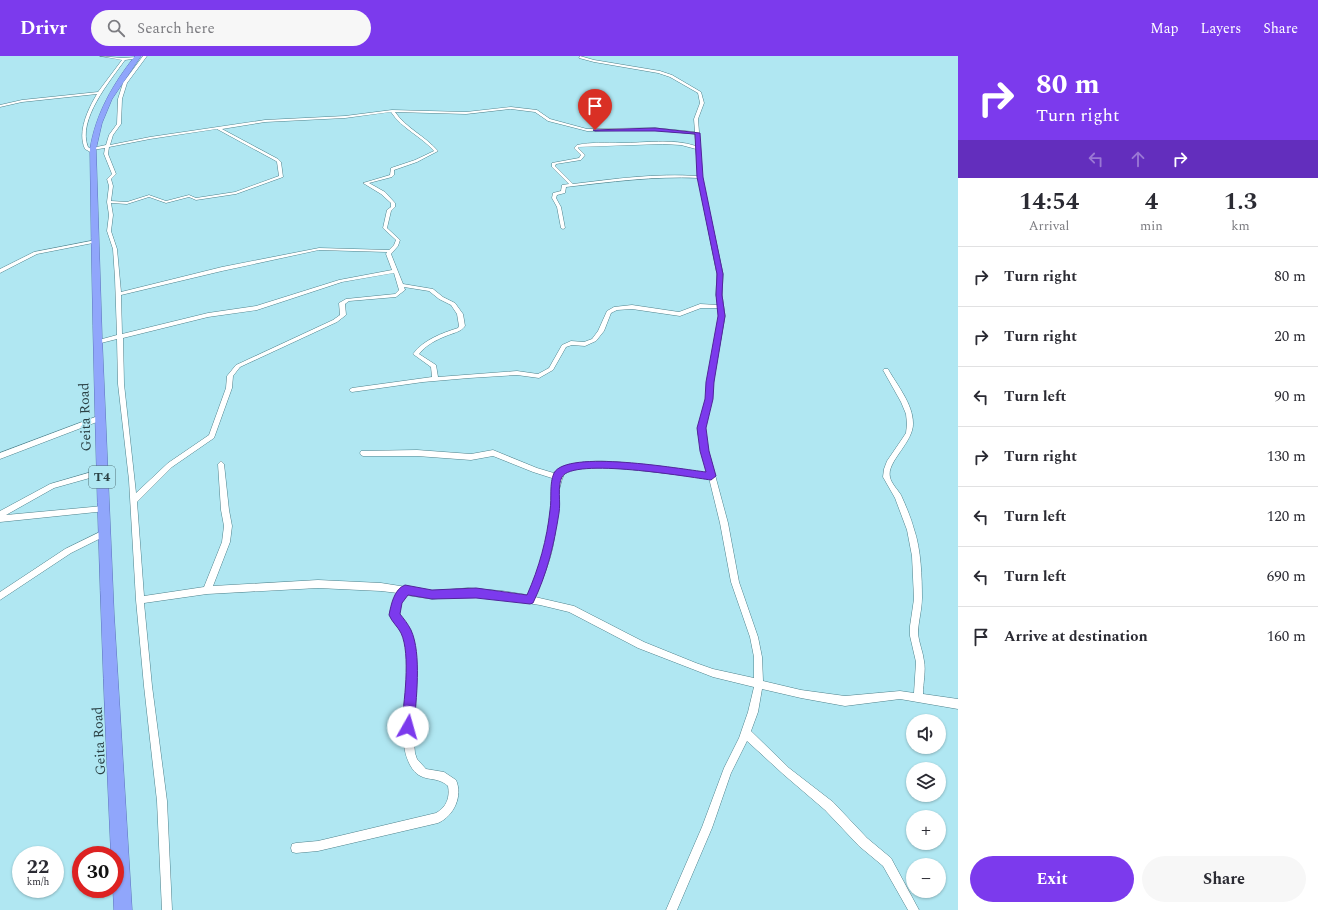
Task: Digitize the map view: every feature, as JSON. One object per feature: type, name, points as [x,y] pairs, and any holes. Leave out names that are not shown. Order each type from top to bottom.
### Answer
[{"type":"highway","name":"Geita Road","points":[[123,910],[103,509],[97,342],[93,151],[96,130],[107,102],[124,73],[140,57]]},
{"type":"street","points":[[102,56],[124,59],[140,57]]},
{"type":"street","points":[[140,57],[125,83],[120,98],[119,124],[111,135],[106,154],[114,174],[109,179],[111,186],[109,202],[111,215],[109,231],[115,249],[119,294],[118,311],[121,384],[134,500],[140,600],[162,801],[167,910]]},
{"type":"street","points":[[580,57],[594,61],[660,72],[671,76],[686,87],[698,92],[701,95],[702,103],[696,116],[700,177],[720,274],[719,295],[722,316],[710,382],[709,399],[701,428],[704,451],[724,523],[734,582],[754,637],[758,657],[759,683],[753,712],[727,771],[698,852],[671,910]]},
{"type":"street","points":[[124,59],[98,93],[91,108],[83,137],[86,148],[93,151],[107,147],[265,121],[346,117],[392,111],[466,113],[511,108],[536,111],[549,120],[587,130],[655,129],[698,133]]},
{"type":"street","points":[[0,106],[22,100],[98,93]]},
{"type":"street","points":[[134,500],[170,465],[212,436],[229,388],[230,376],[238,366],[339,319],[345,312],[342,303],[348,300],[396,295],[402,290],[395,271],[388,258],[390,250],[398,242],[396,237],[385,228],[388,211],[393,206],[393,203],[383,193],[365,183],[391,176],[392,169],[420,159],[436,151],[425,139],[400,122],[392,111]]},
{"type":"street","points":[[109,202],[122,203],[149,196],[166,202],[190,196],[195,199],[205,198],[236,193],[281,177],[279,162],[277,160],[217,128]]},
{"type":"street","points":[[572,185],[553,166],[554,163],[559,161],[574,161],[582,157],[583,155],[576,147],[578,146],[599,144],[662,143],[698,148]]},
{"type":"street","points":[[563,228],[561,211],[554,200],[554,195],[563,192],[564,186],[622,179],[683,176],[700,177]]},
{"type":"street","points":[[0,271],[36,253],[96,241]]},
{"type":"street","points":[[119,294],[229,268],[319,249],[390,250]]},
{"type":"street","points":[[97,342],[208,315],[257,308],[336,283],[395,271]]},
{"type":"street","points":[[401,285],[431,290],[444,300],[453,304],[460,314],[462,326],[460,329],[424,344],[417,351],[416,354],[434,366],[435,379]]},
{"type":"street","points":[[352,390],[435,379],[507,374],[539,376],[545,374],[551,369],[564,346],[571,343],[586,344],[594,340],[601,331],[609,312],[616,308],[632,307],[680,314],[700,306],[721,307]]},
{"type":"street","points":[[886,370],[910,414],[911,427],[906,440],[889,464],[886,477],[898,497],[911,530],[916,556],[918,599],[914,631],[920,662],[918,697]]},
{"type":"street","points":[[0,456],[100,418]]},
{"type":"street","points":[[363,453],[417,453],[471,457],[493,453],[540,472],[558,477]]},
{"type":"street","points":[[207,590],[226,542],[228,526],[221,464]]},
{"type":"street","points":[[530,600],[539,580],[549,544],[555,510],[558,477],[562,470],[566,468],[597,465],[628,466],[711,476]]},
{"type":"street","points":[[0,515],[52,486],[102,472]]},
{"type":"street","points":[[0,519],[103,509]]},
{"type":"street","points":[[0,596],[68,551],[104,533]]},
{"type":"street","points":[[140,600],[207,590],[318,584],[405,590],[432,594],[479,593],[530,600],[572,609],[641,645],[696,667],[713,673],[801,694],[845,701],[883,696],[918,697],[958,704]]},
{"type":"street","points":[[296,848],[318,846],[438,818],[445,815],[454,798],[453,783],[444,776],[426,774],[419,770],[408,742],[412,690],[410,647],[406,632],[395,615],[397,602],[405,590]]},
{"type":"street","points":[[745,732],[786,771],[828,806],[863,842],[887,862],[914,910]]},
{"type":"route","points":[[408,727],[412,690],[410,647],[406,632],[395,615],[395,607],[405,590],[440,595],[468,592],[502,595],[530,600],[539,580],[549,544],[559,474],[562,470],[570,466],[628,466],[711,476],[704,451],[701,428],[708,406],[710,382],[722,316],[719,295],[720,274],[700,177],[698,133],[661,129],[595,130]]}]
